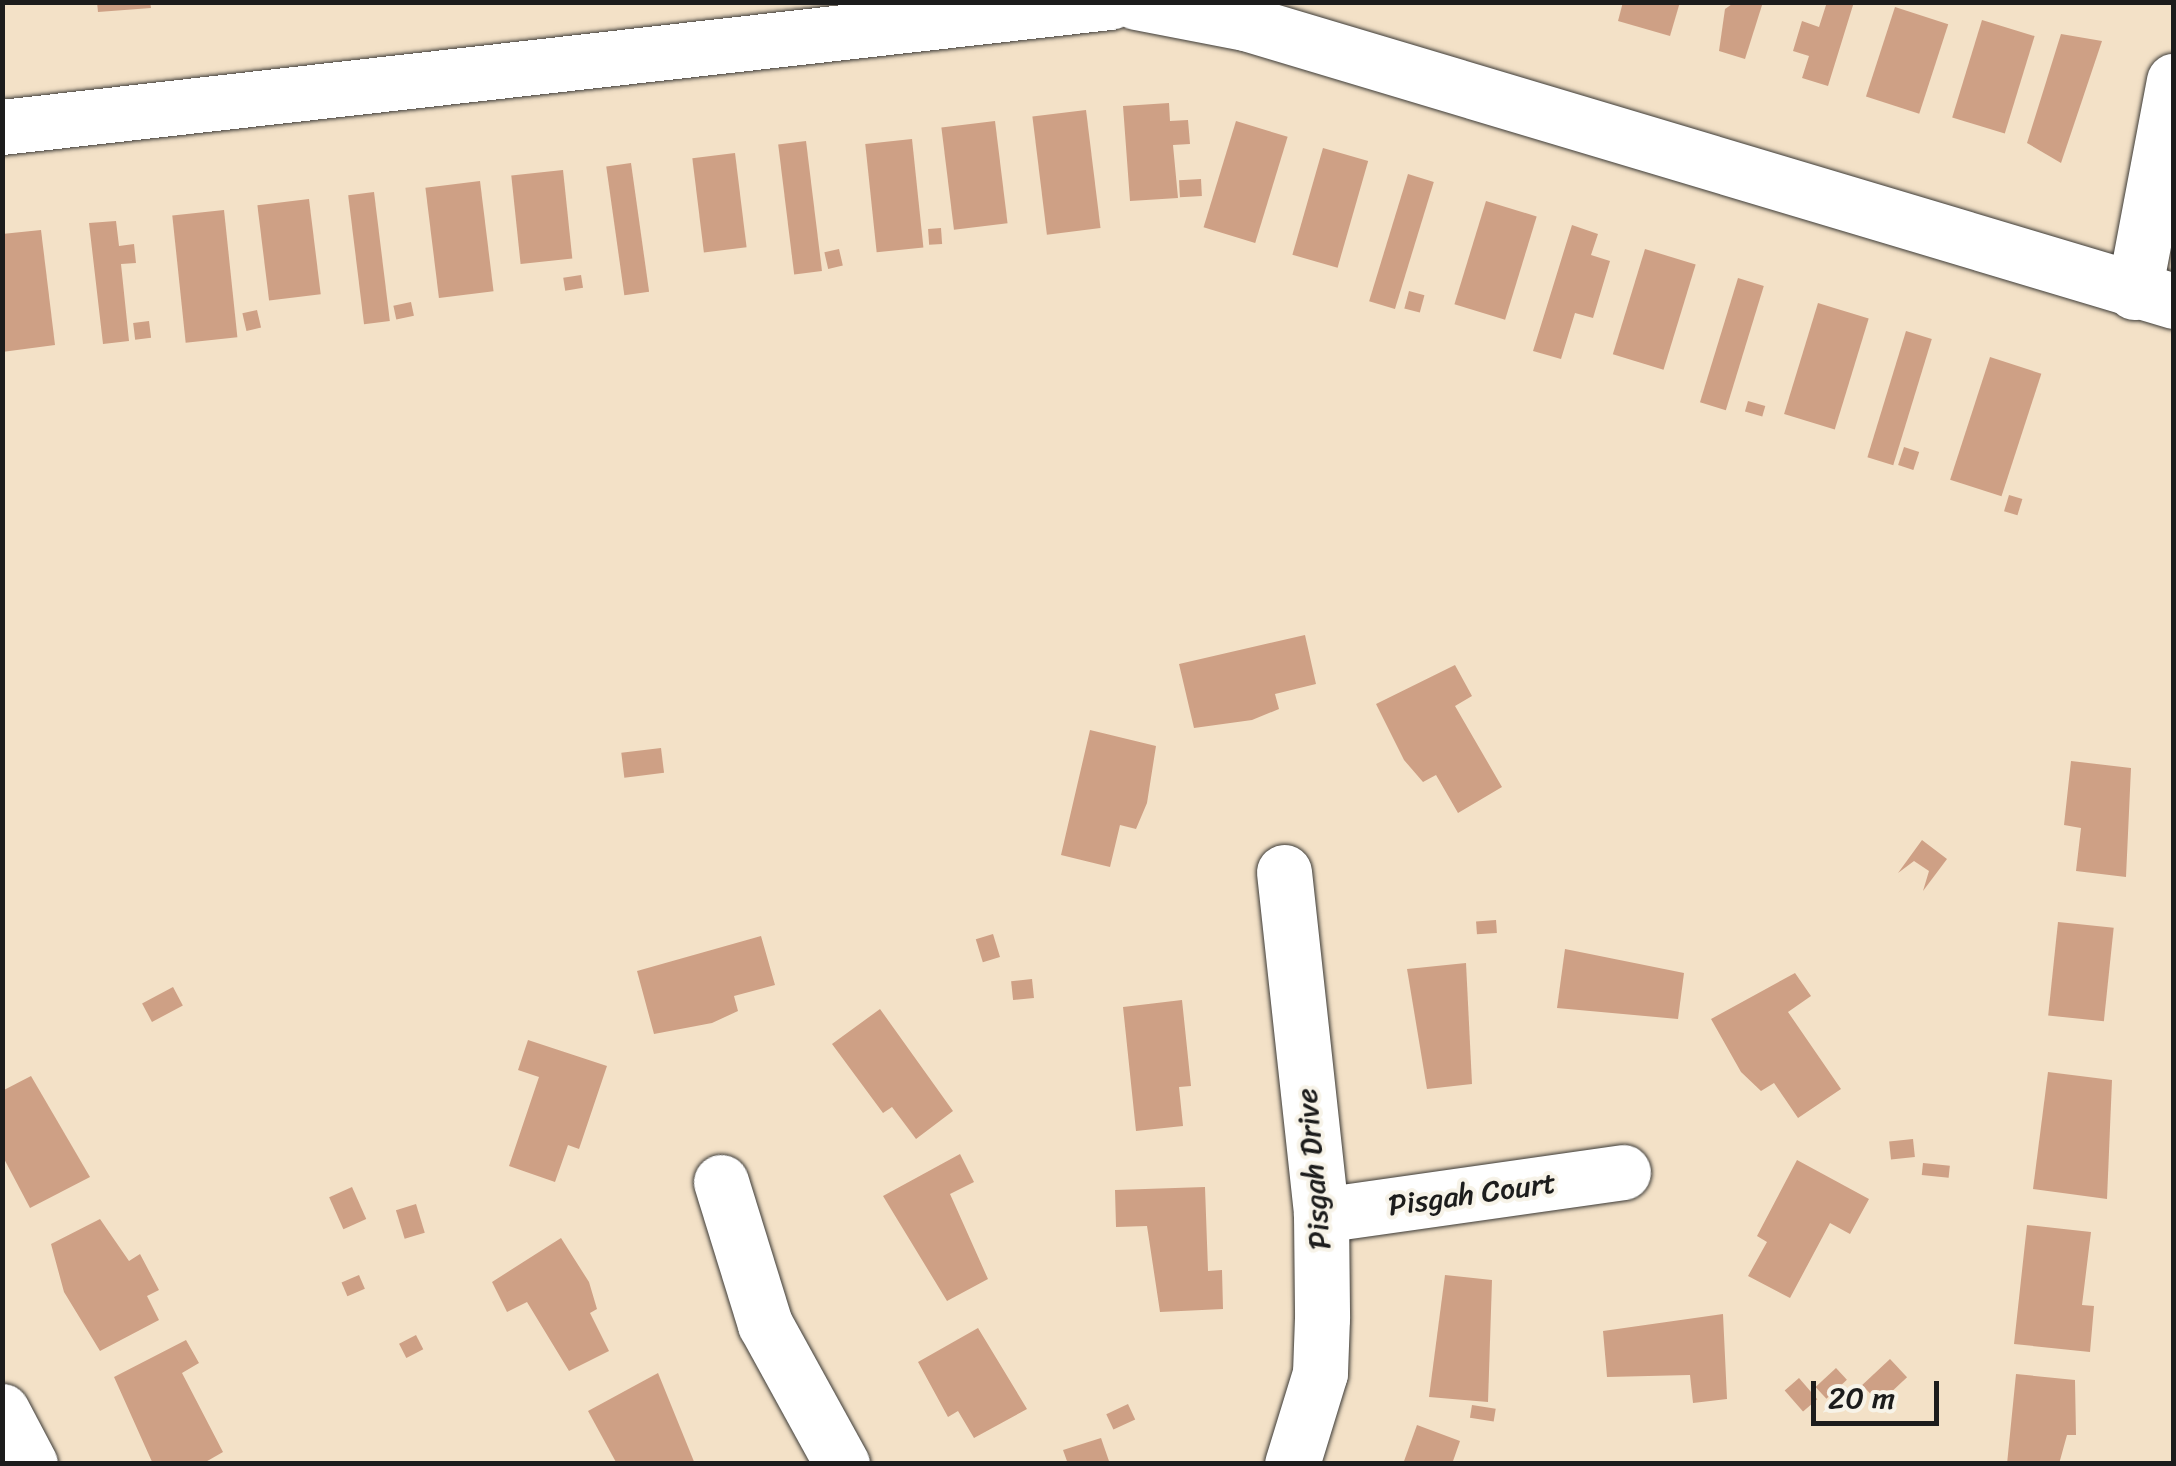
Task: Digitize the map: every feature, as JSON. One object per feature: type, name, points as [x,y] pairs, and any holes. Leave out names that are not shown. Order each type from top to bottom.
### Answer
[{"type":"street","points":[[2,127],[754,22],[1110,2]]},
{"type":"street","points":[[1136,2],[1245,23],[2154,297],[2174,81]]},
{"type":"street","name":"Pisgah Drive","points":[[1284,872],[1320,1215],[1320,1373],[1292,1464]]},
{"type":"street","name":"Pisgah Court","points":[[1320,1215],[1623,1172]]},
{"type":"street","points":[[720,1182],[765,1324],[842,1464]]},
{"type":"street","points":[[2,1410],[30,1464]]},
{"type":"building","points":[[97,2],[150,2],[151,8],[98,12]]},
{"type":"building","points":[[1623,2],[1680,2],[1670,36],[1618,21]]},
{"type":"building","points":[[1735,2],[1763,2],[1745,59],[1719,51],[1725,9]]},
{"type":"building","points":[[1827,2],[1854,2],[1828,86],[1802,78],[1809,56],[1793,51],[1802,21],[1819,27]]},
{"type":"building","points":[[1895,7],[1948,24],[1919,114],[1866,96]]},
{"type":"building","points":[[1982,20],[2035,36],[2005,134],[1952,118]]},
{"type":"building","points":[[2061,34],[2102,41],[2061,163],[2027,143]]},
{"type":"building","points":[[1169,103],[1170,121],[1188,120],[1190,144],[1173,145],[1178,198],[1130,201],[1123,106]]},
{"type":"building","points":[[1086,110],[1101,228],[1047,235],[1032,117]]},
{"type":"building","points":[[995,121],[1008,223],[954,230],[941,128]]},
{"type":"building","points":[[1236,121],[1288,137],[1255,243],[1204,227]]},
{"type":"building","points":[[912,139],[923,247],[877,252],[865,144]]},
{"type":"building","points":[[806,141],[822,271],[794,274],[778,144]]},
{"type":"building","points":[[1323,148],[1368,161],[1338,268],[1292,255]]},
{"type":"building","points":[[735,153],[747,247],[704,253],[692,158]]},
{"type":"building","points":[[631,163],[649,292],[624,295],[606,166]]},
{"type":"building","points":[[563,170],[572,259],[521,264],[511,175]]},
{"type":"building","points":[[1408,174],[1434,182],[1395,309],[1369,301]]},
{"type":"building","points":[[1201,179],[1202,196],[1180,197],[1179,180]]},
{"type":"building","points":[[480,181],[494,291],[439,298],[425,188]]},
{"type":"building","points":[[374,192],[390,321],[364,324],[348,195]]},
{"type":"building","points":[[309,199],[321,294],[269,301],[257,205]]},
{"type":"building","points":[[1486,201],[1537,216],[1505,320],[1454,304]]},
{"type":"building","points":[[224,210],[237,337],[186,343],[172,215]]},
{"type":"building","points":[[116,221],[119,246],[134,244],[136,263],[121,264],[129,341],[103,344],[89,223]]},
{"type":"building","points":[[1572,225],[1598,234],[1591,255],[1610,261],[1593,318],[1575,313],[1561,359],[1533,351]]},
{"type":"building","points":[[941,228],[942,244],[929,245],[928,229]]},
{"type":"building","points":[[41,230],[55,345],[2,352],[2,234]]},
{"type":"building","points":[[839,249],[843,266],[828,269],[824,252]]},
{"type":"building","points":[[1645,249],[1696,264],[1664,370],[1613,354]]},
{"type":"building","points":[[581,275],[583,288],[565,291],[563,278]]},
{"type":"building","points":[[1738,278],[1764,286],[1726,410],[1700,402]]},
{"type":"building","points":[[1409,291],[1424,295],[1420,313],[1404,308]]},
{"type":"building","points":[[411,302],[414,316],[396,319],[393,306]]},
{"type":"building","points":[[1818,303],[1869,318],[1835,429],[1784,414]]},
{"type":"building","points":[[257,310],[261,328],[246,331],[242,313]]},
{"type":"building","points":[[149,321],[151,338],[135,340],[133,323]]},
{"type":"building","points":[[1906,331],[1932,339],[1893,465],[1867,457]]},
{"type":"building","points":[[1990,357],[2041,374],[2001,496],[1950,480]]},
{"type":"building","points":[[1748,401],[1765,406],[1762,417],[1745,412]]},
{"type":"building","points":[[1904,447],[1919,452],[1913,470],[1898,465]]},
{"type":"building","points":[[2009,495],[2022,499],[2017,515],[2004,511]]},
{"type":"building","points":[[1305,635],[1316,684],[1275,694],[1279,709],[1252,720],[1194,728],[1179,664]]},
{"type":"building","points":[[1455,665],[1472,696],[1455,706],[1502,787],[1458,813],[1436,775],[1423,782],[1404,760],[1376,704]]},
{"type":"building","points":[[1090,730],[1156,746],[1147,803],[1136,829],[1120,825],[1110,867],[1061,855]]},
{"type":"building","points":[[661,748],[664,773],[624,778],[621,753]]},
{"type":"building","points":[[2071,761],[2131,768],[2126,877],[2076,871],[2081,828],[2064,825]]},
{"type":"building","points":[[1922,840],[1947,859],[1923,891],[1929,871],[1914,861],[1898,873]]},
{"type":"building","points":[[1496,920],[1497,933],[1477,934],[1476,921]]},
{"type":"building","points":[[2058,922],[2114,928],[2104,1021],[2048,1015]]},
{"type":"building","points":[[993,934],[1000,957],[983,962],[976,939]]},
{"type":"building","points":[[761,936],[775,985],[734,996],[738,1011],[712,1023],[654,1034],[637,971]]},
{"type":"building","points":[[1565,949],[1684,973],[1678,1019],[1557,1008]]},
{"type":"building","points":[[1466,963],[1472,1084],[1427,1089],[1407,969]]},
{"type":"building","points":[[1795,973],[1811,996],[1788,1012],[1841,1089],[1798,1118],[1774,1083],[1761,1091],[1741,1072],[1711,1019]]},
{"type":"building","points":[[1032,979],[1034,998],[1013,1000],[1011,981]]},
{"type":"building","points":[[173,987],[183,1006],[152,1022],[142,1003]]},
{"type":"building","points":[[1182,1000],[1191,1086],[1179,1087],[1183,1126],[1136,1131],[1123,1007]]},
{"type":"building","points":[[880,1009],[953,1111],[916,1139],[892,1107],[883,1113],[832,1044]]},
{"type":"building","points":[[528,1040],[607,1066],[579,1149],[568,1145],[555,1182],[509,1166],[539,1077],[518,1070]]},
{"type":"building","points":[[2048,1072],[2112,1080],[2107,1199],[2033,1189]]},
{"type":"building","points":[[31,1076],[90,1177],[30,1208],[2,1155],[2,1091]]},
{"type":"building","points":[[1913,1139],[1915,1157],[1891,1159],[1889,1142]]},
{"type":"building","points":[[960,1154],[974,1182],[950,1194],[988,1279],[947,1301],[883,1196]]},
{"type":"building","points":[[1797,1160],[1869,1199],[1850,1234],[1830,1223],[1790,1298],[1748,1276],[1767,1242],[1757,1236]]},
{"type":"building","points":[[1923,1163],[1950,1166],[1949,1178],[1922,1175]]},
{"type":"building","points":[[352,1187],[366,1219],[343,1229],[329,1197]]},
{"type":"building","points":[[1205,1187],[1208,1271],[1222,1270],[1223,1309],[1160,1312],[1147,1226],[1116,1227],[1115,1190]]},
{"type":"building","points":[[416,1204],[425,1233],[405,1239],[396,1210]]},
{"type":"building","points":[[100,1219],[129,1261],[140,1254],[159,1290],[147,1296],[159,1320],[100,1351],[64,1292],[51,1244]]},
{"type":"building","points":[[2027,1225],[2091,1232],[2082,1305],[2094,1306],[2090,1352],[2014,1344]]},
{"type":"building","points":[[561,1238],[589,1282],[597,1309],[590,1313],[609,1351],[569,1371],[527,1302],[507,1312],[492,1282]]},
{"type":"building","points":[[359,1275],[365,1289],[347,1296],[342,1282]]},
{"type":"building","points":[[1445,1275],[1492,1280],[1488,1402],[1429,1397]]},
{"type":"building","points":[[1723,1314],[1727,1399],[1693,1403],[1690,1375],[1607,1377],[1603,1331]]},
{"type":"building","points":[[978,1328],[1027,1409],[974,1438],[958,1411],[948,1417],[918,1362]]},
{"type":"building","points":[[416,1335],[423,1349],[406,1358],[399,1344]]},
{"type":"building","points":[[186,1340],[199,1363],[182,1373],[223,1452],[202,1464],[153,1464],[114,1377]]},
{"type":"building","points":[[1890,1359],[1907,1377],[1879,1403],[1862,1385]]},
{"type":"building","points":[[1836,1368],[1847,1380],[1826,1399],[1816,1387]]},
{"type":"building","points":[[658,1373],[695,1464],[617,1464],[588,1411]]},
{"type":"building","points":[[2016,1374],[2075,1380],[2076,1435],[2067,1435],[2059,1464],[2007,1464]]},
{"type":"building","points":[[1799,1378],[1817,1399],[1803,1412],[1785,1390]]},
{"type":"building","points":[[1128,1404],[1135,1419],[1113,1430],[1106,1414]]},
{"type":"building","points":[[1472,1405],[1496,1409],[1494,1422],[1470,1418]]},
{"type":"building","points":[[1417,1425],[1460,1441],[1452,1464],[1403,1464]]},
{"type":"building","points":[[1101,1438],[1110,1464],[1068,1464],[1063,1450]]}]
